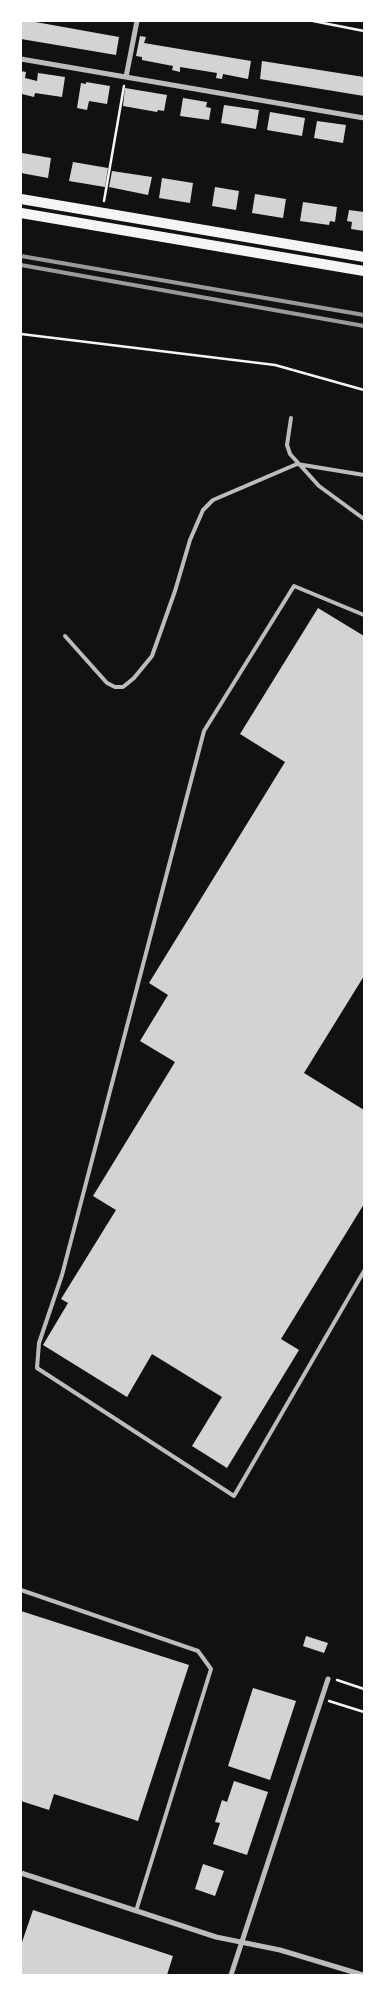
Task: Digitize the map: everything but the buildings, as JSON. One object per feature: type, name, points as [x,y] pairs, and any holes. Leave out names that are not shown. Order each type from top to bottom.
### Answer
[{"type":"main road","points":[[21,199],[364,257]]},
{"type":"main road","points":[[21,213],[364,271]]},
{"type":"street","points":[[126,77],[137,21]]},
{"type":"street","points":[[21,59],[364,118]]},
{"type":"street","points":[[231,1975],[328,1679]]},
{"type":"street","points":[[21,1874],[216,1937],[280,1950],[363,1975]]},
{"type":"lane","points":[[292,418],[287,445],[290,454],[297,464],[319,486],[364,519]]},
{"type":"lane","points":[[65,636],[107,683],[115,688],[123,687],[134,678],[152,656],[175,591],[190,540],[203,510],[214,500],[297,464],[364,475]]},
{"type":"lane","points":[[364,615],[294,586],[204,731],[62,1276],[39,1343],[37,1368],[234,1496],[364,1271]]},
{"type":"lane","points":[[21,1590],[198,1651],[211,1669],[136,1911]]},
{"type":"path","points":[[313,21],[364,31]]},
{"type":"path","points":[[104,203],[126,77]]},
{"type":"path","points":[[21,334],[275,365],[364,390]]},
{"type":"path","points":[[328,1679],[364,1689]]},
{"type":"path","points":[[322,1698],[364,1712]]},
{"type":"railway","points":[[21,256],[364,315]]},
{"type":"railway","points":[[21,265],[364,326]]}]
